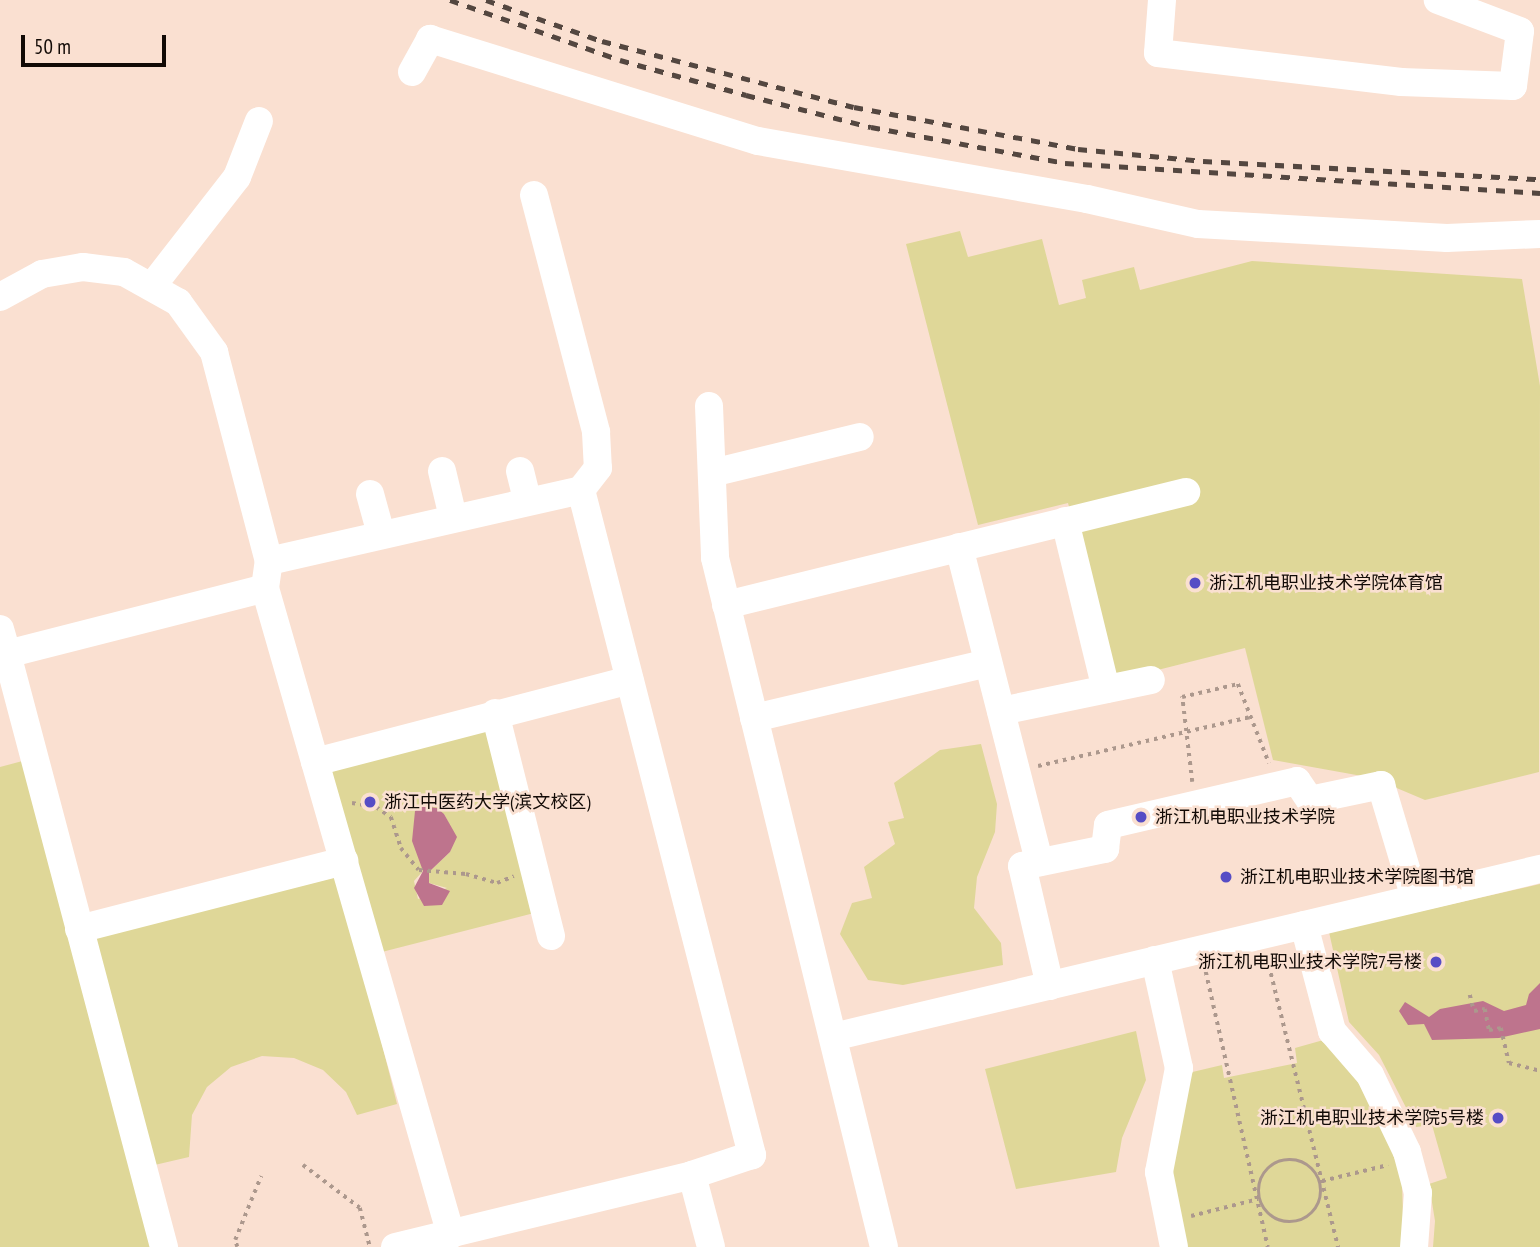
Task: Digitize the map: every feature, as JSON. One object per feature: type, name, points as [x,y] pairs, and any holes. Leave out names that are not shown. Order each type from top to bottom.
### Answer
[{"type":"street","points":[[1162,0],[1158,53],[1401,82],[1513,86],[1520,31],[1441,1]]},
{"type":"street","points":[[412,72],[430,39],[758,141],[1087,199],[1198,224],[1447,238],[1540,234]]},
{"type":"street","points":[[153,285],[237,177],[259,121]]},
{"type":"street","points":[[164,1247],[79,929],[10,706],[2,647],[267,574],[380,534],[527,499],[581,490],[598,468],[596,432],[534,195]]},
{"type":"street","points":[[0,297],[42,274],[83,267],[124,272],[153,285],[192,317],[214,352],[315,762],[451,1235]]},
{"type":"street","points":[[709,406],[715,558],[884,1247]]},
{"type":"street","points":[[712,474],[860,437]]},
{"type":"street","points":[[442,471],[453,517]]},
{"type":"street","points":[[520,471],[527,499]]},
{"type":"street","points":[[395,1247],[692,1175],[752,1155],[624,681],[581,490]]},
{"type":"street","points":[[726,605],[1186,492]]},
{"type":"street","points":[[370,494],[380,534]]},
{"type":"street","points":[[1065,521],[1106,689]]},
{"type":"street","points":[[959,547],[1039,862]]},
{"type":"street","points":[[607,641],[624,681]]},
{"type":"street","points":[[754,718],[988,663]]},
{"type":"street","points":[[1001,711],[1151,680]]},
{"type":"street","points":[[315,762],[624,681]]},
{"type":"street","points":[[495,713],[551,936]]},
{"type":"street","points":[[1050,986],[1022,866],[1105,849],[1108,825],[1194,804],[1297,781],[1310,800],[1381,786],[1415,898]]},
{"type":"street","points":[[79,929],[344,861]]},
{"type":"street","points":[[833,1038],[1540,869]]},
{"type":"street","points":[[1304,925],[1332,1031],[1370,1075],[1409,1160],[1418,1193],[1414,1247]]},
{"type":"street","points":[[1154,960],[1179,1068],[1159,1172],[1170,1235]]},
{"type":"street","points":[[692,1175],[711,1247]]},
{"type":"path","points":[[1194,804],[1182,697],[1238,684],[1278,785]]},
{"type":"path","points":[[1016,771],[1250,717]]},
{"type":"path","points":[[328,805],[376,807],[391,817],[401,848],[410,865],[419,870],[466,874],[497,883],[533,864]]},
{"type":"path","points":[[1262,935],[1338,1247]]},
{"type":"path","points":[[1201,949],[1269,1247]]},
{"type":"path","points":[[1471,997],[1474,1011],[1485,1009],[1489,1030],[1501,1028],[1509,1063],[1540,1071]]},
{"type":"path","points":[[1322,1181],[1409,1160]]},
{"type":"path","points":[[1258,1199],[1260,1177],[1286,1161],[1300,1163],[1322,1181]]},
{"type":"path","points":[[303,1165],[360,1208],[370,1247]]},
{"type":"path","points":[[237,1247],[235,1240],[261,1176]]},
{"type":"path","points":[[1258,1199],[1279,1220],[1306,1217],[1315,1212],[1321,1200],[1322,1181]]},
{"type":"path","points":[[1170,1235],[1258,1199]]},
{"type":"shaded area","points":[[960,231],[968,257],[1042,239],[1059,305],[1086,298],[1082,280],[1134,267],[1140,290],[1252,261],[1522,279],[1540,386],[1539,772],[1425,800],[1373,778],[1273,760],[1245,648],[1114,681],[1068,503],[978,525],[906,244]]},
{"type":"shaded area","points":[[490,723],[538,912],[374,954],[325,765]],"holes":[[[444,814],[454,834],[450,852],[429,872],[429,883],[447,888],[418,899],[414,881],[423,871],[413,835],[416,826]]]},
{"type":"shaded area","points":[[981,744],[997,804],[995,832],[977,877],[974,908],[1001,943],[1003,965],[903,985],[868,980],[840,934],[852,903],[872,898],[864,867],[895,844],[888,822],[904,818],[894,783],[940,750]]},
{"type":"shaded area","points":[[30,759],[153,1247],[0,1247],[0,767]]},
{"type":"shaded area","points":[[420,806],[437,808],[444,814],[457,837],[450,852],[429,872],[429,883],[450,891],[442,905],[424,906],[414,888],[423,871],[412,841],[415,811]]},
{"type":"shaded area","points":[[340,876],[397,1104],[357,1115],[346,1092],[323,1070],[294,1058],[262,1056],[231,1067],[207,1087],[192,1115],[189,1157],[146,1167],[88,939]]},
{"type":"shaded area","points":[[1540,884],[1540,1247],[1433,1247],[1435,1221],[1429,1184],[1447,1178],[1432,1125],[1416,1127],[1379,1055],[1349,1022],[1329,932]]},
{"type":"shaded area","points":[[1540,983],[1540,1029],[1499,1038],[1432,1040],[1424,1024],[1408,1025],[1399,1011],[1405,1002],[1429,1017],[1440,1009],[1483,1001],[1504,1011],[1526,1005],[1529,994]]},
{"type":"shaded area","points":[[1136,1031],[1146,1080],[1122,1138],[1116,1172],[1016,1189],[985,1069]]},
{"type":"shaded area","points":[[1327,1039],[1382,1111],[1402,1184],[1404,1247],[1187,1247],[1169,1181],[1184,1074],[1222,1065],[1224,1078],[1297,1063],[1295,1048]]},
{"type":"railway","points":[[450,0],[620,60],[746,95],[871,127],[1065,163],[1540,193]]},
{"type":"railway","points":[[486,0],[602,41],[854,107],[1078,149],[1203,161],[1540,179]]},
{"type":"place","name":"浙江机电职业技术学院体育馆","points":[[1195,583]]},
{"type":"place","name":"浙江中医药大学(滨文校区)","points":[[370,802]]},
{"type":"place","name":"浙江机电职业技术学院","points":[[1141,817]]},
{"type":"place","name":"浙江机电职业技术学院图书馆","points":[[1226,877]]},
{"type":"place","name":"浙江机电职业技术学院7号楼","points":[[1436,962]]},
{"type":"place","name":"浙江机电职业技术学院5号楼","points":[[1498,1118]]}]
